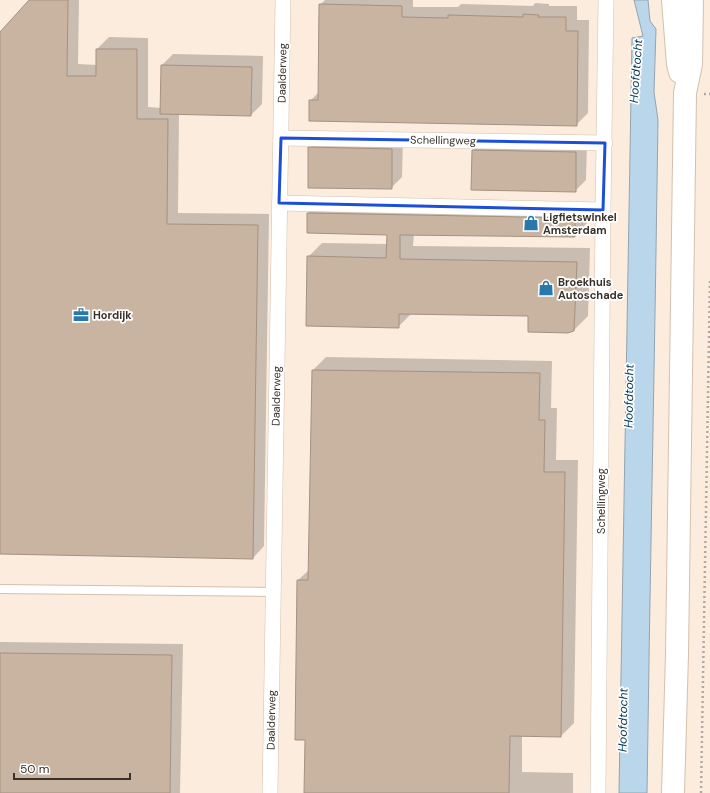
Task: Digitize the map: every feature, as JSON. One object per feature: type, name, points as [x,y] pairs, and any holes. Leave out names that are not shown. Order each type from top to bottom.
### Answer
[{"type":"main road","points":[[673,0],[678,64],[694,93]]},
{"type":"main road","points":[[673,793],[694,93],[691,64],[692,0]]},
{"type":"street","name":"Daalderweg","points":[[270,793],[283,0]]},
{"type":"street","name":"Schellingweg","points":[[598,793],[606,0]]},
{"type":"street","name":"Schellingweg","points":[[280,138],[605,143]]},
{"type":"street","points":[[279,203],[603,210]]},
{"type":"lane","points":[[0,589],[273,592]]},
{"type":"path","points":[[694,93],[710,94]]},
{"type":"path","points":[[701,793],[710,280]]},
{"type":"highlighted area","points":[[281,138],[605,143],[603,210],[279,203]]},
{"type":"shaded area","points":[[0,0],[710,0],[710,793],[0,793]]},
{"type":"water","name":"Hoofdtocht","points":[[634,0],[648,0],[650,21],[656,29],[654,92],[658,120],[647,793],[619,793],[632,38],[643,36]]},
{"type":"building","points":[[29,0],[68,0],[67,76],[96,76],[96,49],[137,49],[137,119],[168,119],[167,224],[258,225],[253,559],[0,554],[0,32]]},
{"type":"building","points":[[319,4],[402,6],[402,17],[448,18],[448,15],[523,17],[523,14],[539,15],[538,17],[566,17],[566,31],[578,31],[577,126],[309,121],[309,100],[318,100]]},
{"type":"building","points":[[161,65],[252,67],[251,116],[160,114]]},
{"type":"building","points":[[308,147],[392,149],[392,189],[308,188]]},
{"type":"building","points":[[472,150],[576,152],[576,192],[471,190]]},
{"type":"building","points":[[307,213],[575,218],[575,237],[400,235],[400,259],[577,262],[574,331],[568,333],[528,332],[528,316],[399,314],[399,328],[306,326],[307,256],[386,258],[387,235],[307,233]]},
{"type":"building","points":[[312,370],[540,373],[539,420],[545,420],[544,472],[565,472],[561,737],[510,736],[509,793],[304,793],[305,740],[295,740],[297,580],[308,580]]},
{"type":"building","points":[[0,653],[172,655],[170,793],[0,793]]},
{"type":"place","name":"Ligfietswinkel Amsterdam","points":[[531,223]]},
{"type":"place","name":"Broekhuis Autoschade","points":[[546,288]]},
{"type":"place","name":"Hordijk","points":[[81,315]]}]
